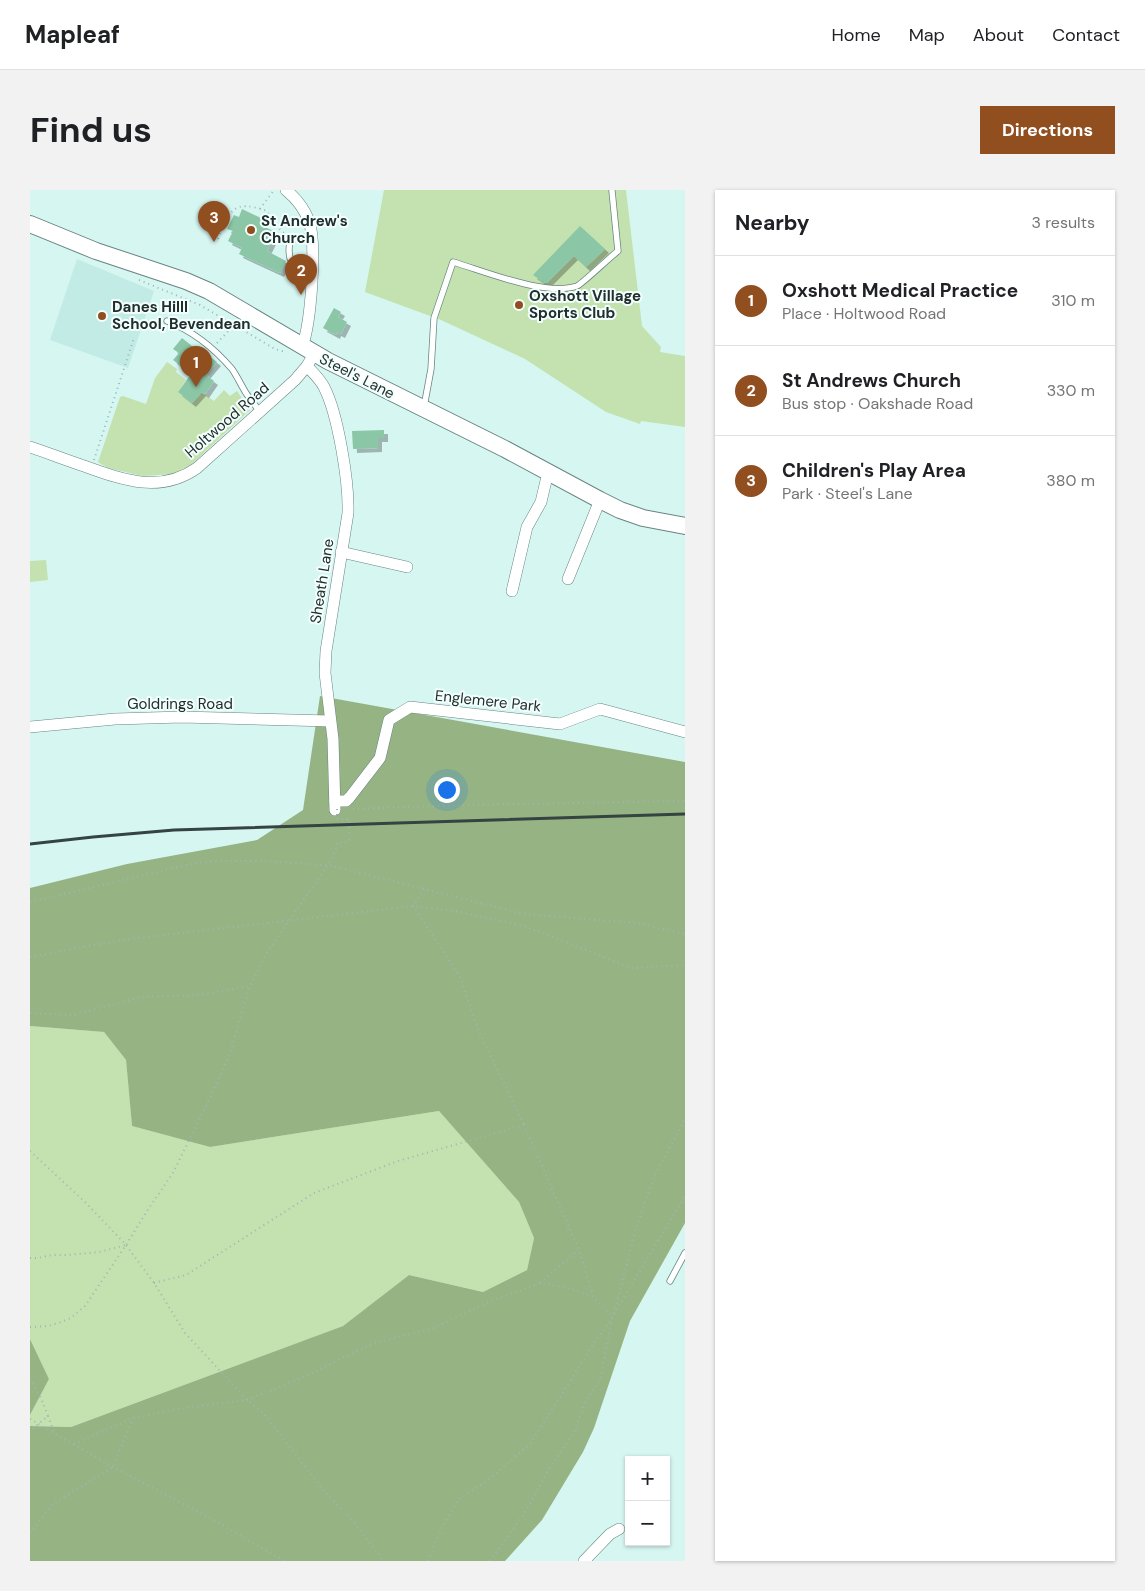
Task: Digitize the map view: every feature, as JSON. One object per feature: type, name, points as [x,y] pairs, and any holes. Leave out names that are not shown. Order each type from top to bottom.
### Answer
[{"type":"street","points":[[286,190],[296,198],[304,209],[310,222],[312,237],[313,266],[306,338],[308,357]]},
{"type":"street","name":"Steel's Lane","points":[[30,226],[96,251],[186,281],[209,292],[308,357],[505,449],[600,500],[643,518],[685,526]]},
{"type":"street","name":"Holtwood Road","points":[[30,447],[133,482],[153,483],[186,476],[295,380],[308,357]]},
{"type":"street","name":"Sheath Lane","points":[[308,357],[325,388],[331,405],[340,440],[348,499],[348,513],[326,651],[325,673],[338,807]]},
{"type":"street","points":[[512,590],[527,527],[541,502],[548,472]]},
{"type":"street","points":[[568,579],[600,500]]},
{"type":"street","points":[[341,552],[407,567]]},
{"type":"street","name":"Englemere Park","points":[[338,807],[350,797],[380,758],[389,720],[410,707],[560,724],[600,709],[685,732]]},
{"type":"street","name":"Goldrings Road","points":[[30,727],[115,719],[172,717],[330,721]]},
{"type":"street","points":[[584,1561],[610,1534],[619,1529]]},
{"type":"lane","points":[[424,410],[431,369],[434,318],[453,262],[520,283],[552,289],[578,286],[618,251],[612,191]]},
{"type":"lane","points":[[290,258],[288,248],[292,240],[297,237],[312,237]]},
{"type":"lane","points":[[167,321],[183,327],[196,335],[216,353],[233,370],[245,392],[260,412]]},
{"type":"lane","points":[[670,1281],[685,1253]]},
{"type":"path","points":[[260,209],[274,190]]},
{"type":"path","points":[[218,239],[230,212],[236,207],[245,205],[266,211],[273,223],[292,240]]},
{"type":"path","points":[[136,279],[200,305],[275,349],[308,357]]},
{"type":"path","points":[[216,353],[215,345],[234,325]]},
{"type":"path","points":[[91,469],[134,338]]},
{"type":"path","points":[[352,809],[685,800]]},
{"type":"path","points":[[30,1327],[48,1326],[61,1322],[71,1318],[85,1306],[173,1173],[230,1053],[250,986],[268,951],[328,865],[337,842],[349,842],[349,819],[337,819],[338,807]]},
{"type":"path","points":[[30,902],[191,864],[215,861],[265,861],[328,865],[524,914],[637,923],[685,934]]},
{"type":"path","points":[[413,906],[425,888]]},
{"type":"path","points":[[413,906],[460,978],[479,1032],[524,1125],[579,1250],[593,1296],[612,1317]]},
{"type":"path","points":[[30,957],[121,940],[413,906],[456,911],[524,926],[632,968],[685,965]]},
{"type":"path","points":[[30,1013],[74,1015],[140,997],[199,995],[250,986]]},
{"type":"path","points":[[490,1561],[526,1511],[548,1470],[574,1432],[585,1402],[600,1381],[612,1317],[635,1232],[654,1176],[685,1120]]},
{"type":"path","points":[[154,1283],[186,1275],[314,1193],[398,1161],[524,1125]]},
{"type":"path","points":[[30,1151],[126,1245],[154,1283],[185,1333],[247,1400],[264,1414],[325,1492],[353,1521],[384,1561]]},
{"type":"path","points":[[428,1561],[441,1529],[458,1500],[492,1476],[531,1443],[594,1342],[612,1317],[685,1196]]},
{"type":"path","points":[[30,1258],[99,1252],[126,1245]]},
{"type":"path","points":[[74,1444],[132,1418],[176,1409],[247,1400],[308,1375],[374,1343],[434,1328],[489,1302],[540,1283],[579,1250]]},
{"type":"path","points":[[540,1283],[571,1289],[593,1296]]},
{"type":"path","points":[[30,1379],[41,1398],[56,1435]]},
{"type":"path","points":[[30,1431],[48,1416]]},
{"type":"path","points":[[30,1533],[53,1504],[112,1467],[132,1418]]},
{"type":"path","points":[[30,1419],[112,1467],[212,1519],[284,1561]]},
{"type":"shaded area","name":"Danes Hilll School, Bevendean","points":[[77,259],[154,291],[128,368],[50,340]]},
{"type":"green space","name":"Oxshott Village Sports Club","points":[[384,190],[626,190],[642,326],[661,347],[660,352],[685,356],[685,427],[641,421],[640,424],[606,412],[525,359],[441,320],[365,292]]},
{"type":"green space","points":[[167,362],[177,369],[176,372],[186,380],[178,392],[192,403],[201,392],[214,401],[224,390],[230,396],[237,391],[250,410],[192,464],[173,474],[143,476],[108,468],[98,462],[120,397],[123,396],[146,404],[155,378]]},
{"type":"green space","points":[[46,560],[48,580],[30,582],[30,561]]},
{"type":"green space","points":[[320,696],[685,762],[685,1223],[630,1321],[594,1428],[583,1452],[542,1520],[505,1561],[30,1561],[30,1426],[71,1427],[343,1326],[409,1275],[483,1292],[527,1270],[534,1238],[519,1202],[439,1111],[210,1147],[132,1126],[126,1060],[104,1032],[30,1026],[30,888],[127,864],[257,840],[303,810]]},
{"type":"green space","points":[[30,1026],[104,1032],[126,1060],[132,1126],[210,1147],[439,1111],[519,1202],[534,1238],[527,1270],[483,1292],[409,1275],[343,1326],[71,1427],[30,1426],[30,1415],[49,1379],[30,1339]]},
{"type":"green space","points":[[30,1339],[49,1379],[30,1415]]},
{"type":"building","name":"St Andrew's Church","points":[[242,209],[263,219],[260,225],[276,232],[267,251],[286,261],[280,273],[239,254],[242,248],[228,241],[233,231],[227,229],[234,215],[239,217]]},
{"type":"building","points":[[580,226],[605,249],[586,267],[574,256],[547,283],[533,275]]},
{"type":"building","points":[[334,308],[341,312],[338,317],[347,322],[341,334],[337,332],[336,335],[323,328]]},
{"type":"building","points":[[182,338],[206,357],[208,355],[217,362],[206,375],[214,381],[205,394],[202,392],[192,403],[178,392],[191,374],[173,360],[179,353],[173,349]]},
{"type":"building","points":[[384,430],[384,438],[378,438],[378,448],[353,449],[352,431]]},
{"type":"railway","points":[[30,844],[174,830],[685,814]]},
{"type":"place","name":"St Andrew's Church","points":[[251,230]]},
{"type":"place","name":"Children's Play Area","points":[[214,242]]},
{"type":"place","name":"St Andrews Church","points":[[301,295]]},
{"type":"place","name":"Oxshott Village Sports Club","points":[[519,305]]},
{"type":"place","name":"Danes Hilll School, Bevendean","points":[[102,316]]},
{"type":"place","name":"Oxshott Medical Practice","points":[[196,387]]}]
